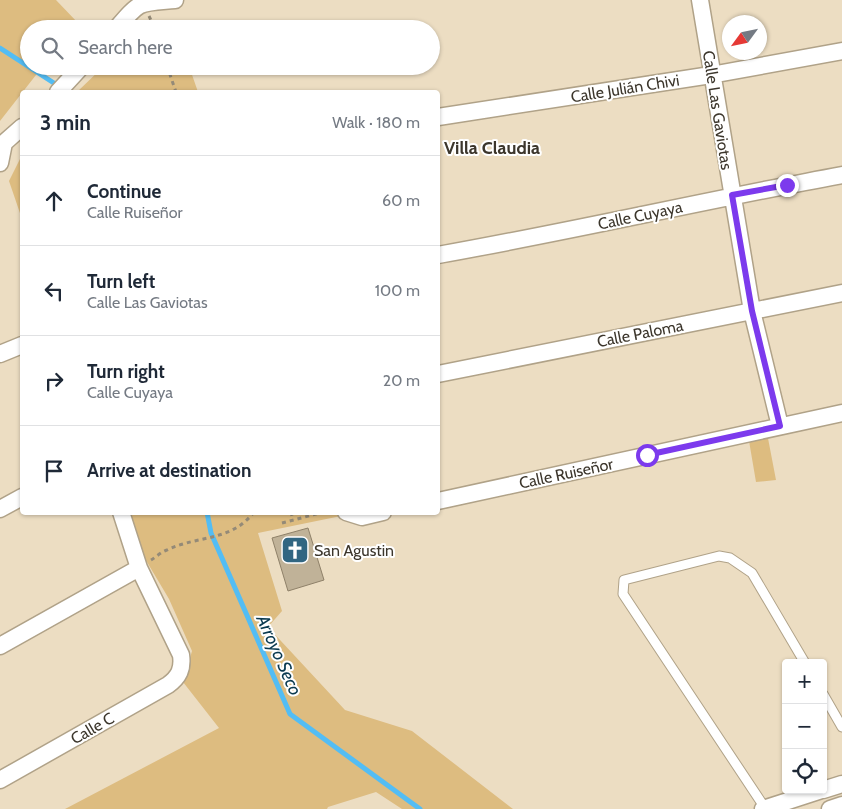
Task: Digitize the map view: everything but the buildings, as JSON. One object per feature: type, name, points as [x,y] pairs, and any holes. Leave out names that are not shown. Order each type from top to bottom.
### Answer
[{"type":"street","points":[[124,20],[142,1],[176,0]]},
{"type":"street","name":"Calle Las Gaviotas","points":[[700,0],[711,75],[752,311],[780,426]]},
{"type":"street","name":"Calle Julián Chivi","points":[[440,117],[711,75],[842,51]]},
{"type":"street","points":[[60,90],[74,75]]},
{"type":"street","points":[[0,163],[2,143],[20,129]]},
{"type":"street","name":"Calle Cuyaya","points":[[440,255],[520,240],[732,195],[842,175]]},
{"type":"street","name":"Calle Paloma","points":[[440,374],[842,293]]},
{"type":"street","points":[[0,354],[20,346]]},
{"type":"street","name":"Calle Ruiseñor","points":[[440,501],[842,414]]},
{"type":"street","points":[[0,509],[20,497]]},
{"type":"street","points":[[0,646],[139,568],[122,515]]},
{"type":"street","points":[[354,515],[362,517],[370,515]]},
{"type":"street","name":"Calle C","points":[[0,780],[168,685],[180,672],[183,664],[181,655],[139,568]]},
{"type":"street","points":[[827,789],[842,784]]},
{"type":"street","points":[[764,809],[811,794]]},
{"type":"street","points":[[830,809],[842,805]]},
{"type":"lane","points":[[764,809],[623,594],[624,580],[719,556],[730,558],[752,573],[803,659]]},
{"type":"lane","points":[[827,701],[842,726]]},
{"type":"path","points":[[170,75],[175,90]]},
{"type":"path","points":[[139,568],[168,549],[223,534],[243,526],[252,515]]},
{"type":"path","points":[[292,515],[293,520]]},
{"type":"path","points":[[282,523],[311,515]]},
{"type":"shaded area","points":[[0,0],[56,0],[75,20],[20,20],[20,75],[36,75],[24,90],[20,90],[20,95],[0,121]]},
{"type":"shaded area","points":[[95,75],[192,75],[197,90],[79,90]]},
{"type":"shaded area","points":[[20,159],[20,213],[9,181]]},
{"type":"shaded area","points":[[767,433],[776,480],[756,482],[748,435]]},
{"type":"shaded area","points":[[129,515],[341,515],[258,533],[282,611],[268,627],[345,710],[412,731],[513,809],[402,809],[376,792],[328,807],[327,809],[65,809],[219,728],[183,682],[192,651],[169,599],[144,557]]},
{"type":"waterway","name":"Arroyo Seco","points":[[0,48],[20,61]]},
{"type":"waterway","name":"Arroyo Seco","points":[[42,75],[60,87]]},
{"type":"waterway","name":"Arroyo Seco","points":[[208,515],[211,533],[290,714],[420,809]]},
{"type":"place","name":"San Agustin","points":[[295,550]]},
{"type":"district","name":"Villa Claudia","points":[[492,148]]},
{"type":"route","points":[[647,455],[780,426],[752,311],[732,195],[787,185]]}]
